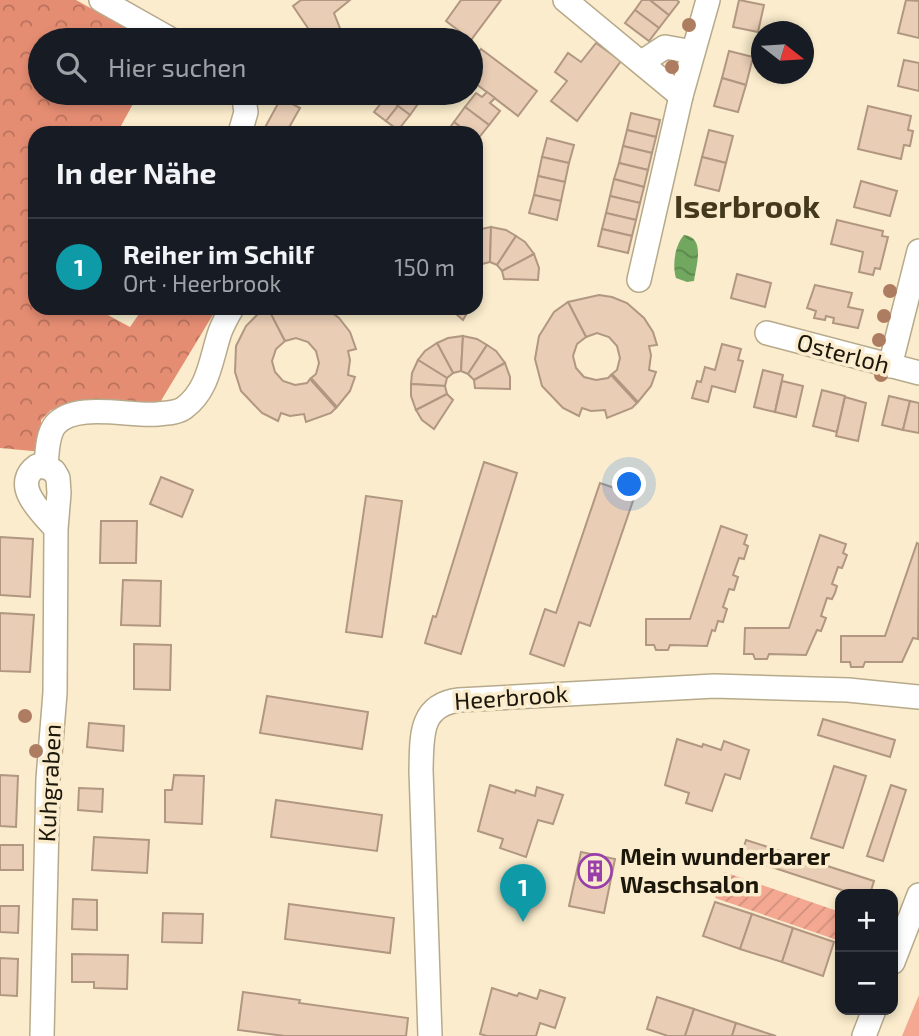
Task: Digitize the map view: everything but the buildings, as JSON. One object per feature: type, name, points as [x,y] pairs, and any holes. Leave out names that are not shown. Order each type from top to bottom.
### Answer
[{"type":"street","points":[[101,0],[151,28]]},
{"type":"street","points":[[565,0],[681,96]]},
{"type":"street","points":[[639,280],[681,96],[708,0]]},
{"type":"street","points":[[642,62],[665,47],[693,52]]},
{"type":"street","points":[[242,126],[245,105]]},
{"type":"street","points":[[890,366],[919,251]]},
{"type":"street","points":[[56,529],[33,503],[26,486],[27,477],[33,468],[46,467],[48,445],[54,426],[74,413],[89,411],[147,415],[183,409],[202,385],[228,315]]},
{"type":"street","name":"Osterloh","points":[[767,333],[919,373]]},
{"type":"street","name":"Kuhgraben","points":[[42,1036],[48,779],[55,693],[58,483],[54,471],[46,467]]},
{"type":"street","name":"Heerbrook","points":[[430,1036],[421,770],[422,743],[428,716],[434,709],[459,700],[714,686],[848,690],[919,697]]},
{"type":"street","points":[[897,952],[919,895]]},
{"type":"street","points":[[864,1036],[872,1015]]},
{"type":"shaded area","points":[[724,872],[835,910],[835,939],[715,898]]},
{"type":"shaded area","points":[[919,995],[919,1036],[902,1036]]},
{"type":"green space","points":[[0,0],[76,0],[126,28],[28,28],[28,105],[132,105],[121,126],[28,126],[28,315],[108,315],[130,327],[138,315],[213,315],[156,409],[70,407],[51,410],[41,420],[43,452],[0,448]]},
{"type":"water","points":[[684,235],[695,241],[698,253],[694,281],[687,282],[676,278],[674,267],[676,250]]},
{"type":"place","name":"Mein wunderbarer Waschsalon","points":[[595,871]]},
{"type":"place","name":"Reiher im Schilf","points":[[523,922]]},
{"type":"district","name":"Iserbrook","points":[[747,207]]}]
